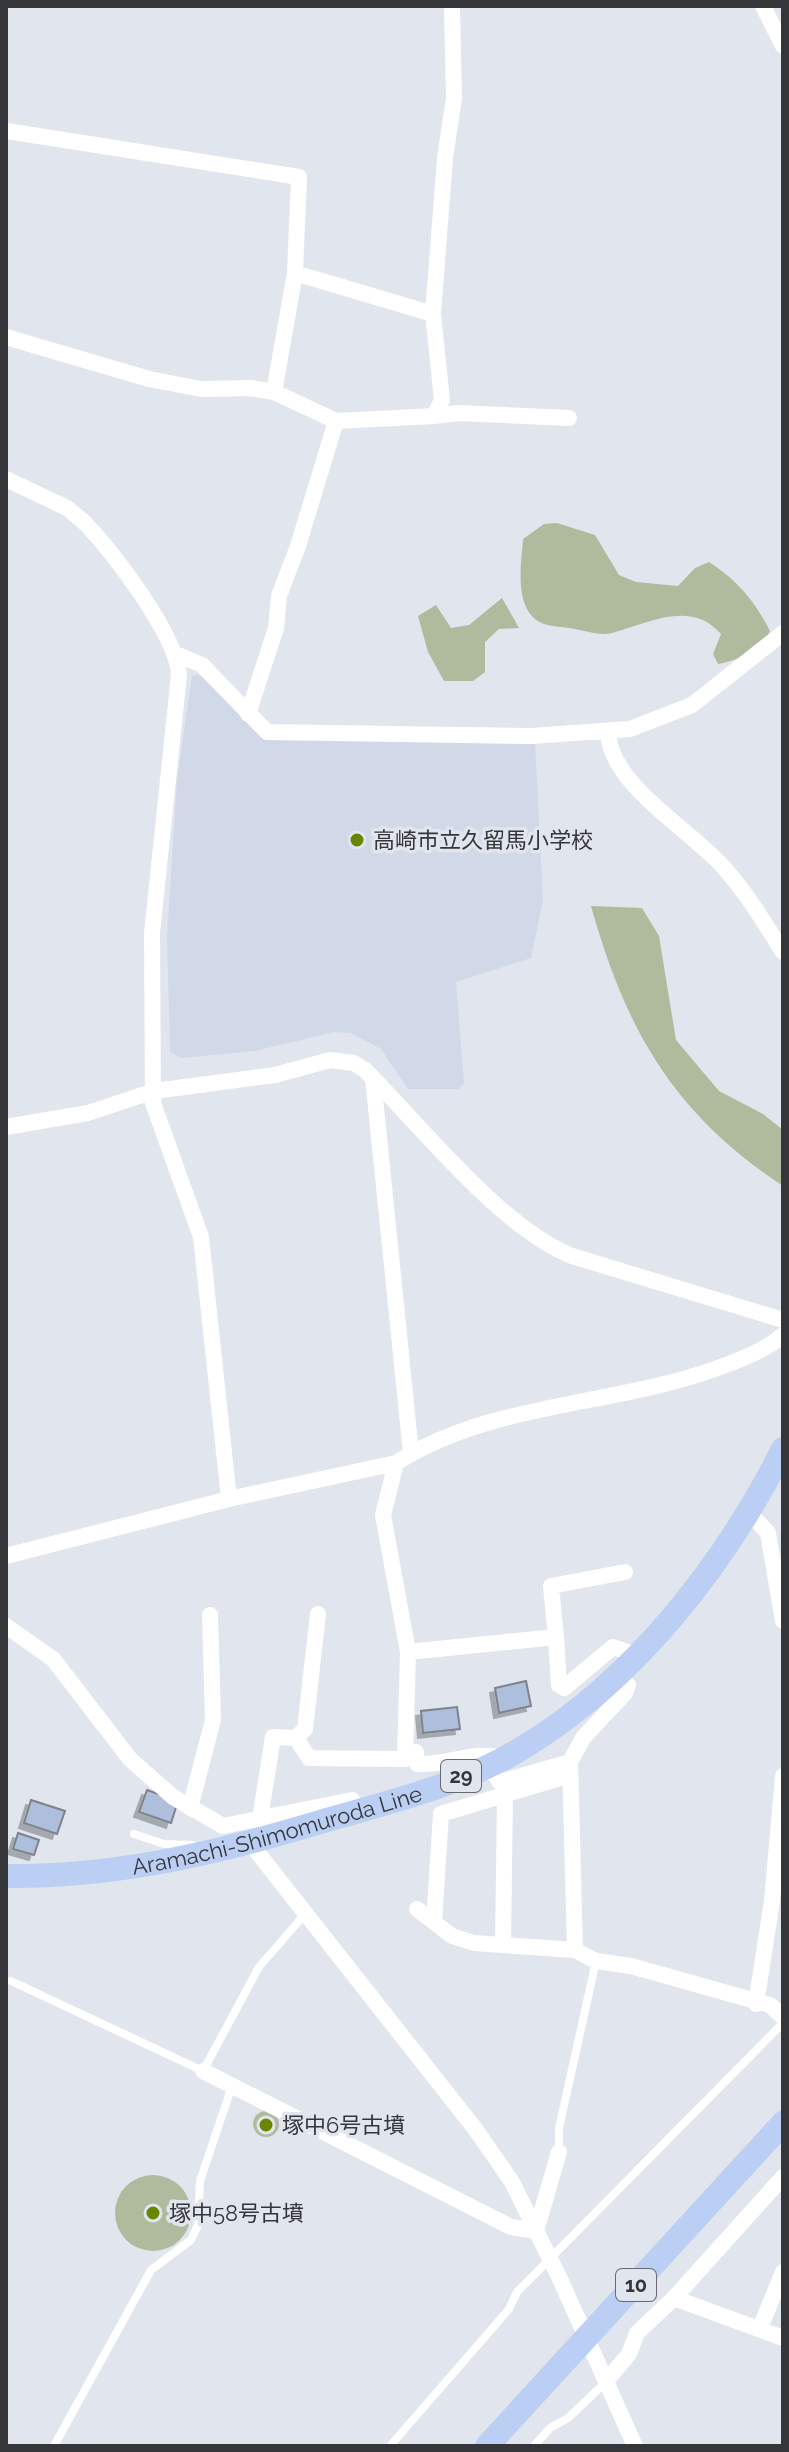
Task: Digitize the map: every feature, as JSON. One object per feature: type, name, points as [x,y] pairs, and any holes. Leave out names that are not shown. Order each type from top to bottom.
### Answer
[{"type":"main road","name":"Aramachi-Shimomuroda Line","points":[[6,1876],[110,1871],[205,1854],[359,1810],[495,1762],[559,1723],[636,1655],[679,1608],[748,1511],[773,1483],[783,1449]]},
{"type":"main road","name":"10","points":[[487,2446],[783,2123]]},
{"type":"street","points":[[434,416],[442,400],[433,314],[445,158],[454,98],[452,6]]},
{"type":"street","points":[[763,6],[783,46]]},
{"type":"street","points":[[6,123],[6,138]]},
{"type":"street","points":[[7,131],[299,177],[295,273],[274,392]]},
{"type":"street","points":[[295,273],[433,314]]},
{"type":"street","points":[[6,337],[149,379],[201,389],[251,388],[274,392],[336,421],[458,413],[569,418]]},
{"type":"street","points":[[248,714],[276,628],[279,596],[298,546],[336,421]]},
{"type":"street","points":[[6,479],[56,503],[84,522],[164,630],[176,654],[179,675],[152,933],[153,1103],[201,1237],[229,1499]]},
{"type":"street","points":[[176,654],[202,665],[267,732],[531,736],[608,732],[651,723],[692,705],[783,633]]},
{"type":"street","points":[[608,732],[608,749],[624,775],[727,871],[783,952]]},
{"type":"street","points":[[6,1127],[88,1113],[154,1091],[275,1075],[330,1060],[354,1063],[373,1078],[510,1218],[540,1241],[572,1256],[783,1320]]},
{"type":"street","points":[[373,1078],[411,1453]]},
{"type":"street","points":[[6,1556],[229,1499],[396,1463],[411,1453],[534,1411],[665,1387],[729,1364],[783,1335]]},
{"type":"street","points":[[296,1738],[309,1758],[405,1759],[408,1652],[383,1515],[396,1463]]},
{"type":"street","points":[[748,1511],[768,1533],[783,1621]]},
{"type":"street","points":[[625,1572],[551,1586],[559,1685],[564,1688],[613,1647],[636,1655]]},
{"type":"street","points":[[260,1819],[273,1737],[296,1738],[305,1729],[318,1614]]},
{"type":"street","points":[[190,1808],[213,1720],[210,1615]]},
{"type":"street","points":[[6,1626],[53,1659],[130,1759],[190,1808],[223,1826],[352,1800],[359,1810]]},
{"type":"street","points":[[408,1652],[556,1637]]},
{"type":"street","points":[[575,1950],[570,1769],[583,1738],[625,1693],[628,1685],[617,1673]]},
{"type":"street","points":[[416,1752],[417,1764],[429,1765],[476,1754],[495,1762],[500,1782],[570,1769]]},
{"type":"street","points":[[434,1922],[441,1814],[505,1795],[570,1769]]},
{"type":"street","points":[[756,2004],[772,1901],[783,1776]]},
{"type":"street","points":[[503,1944],[505,1795]]},
{"type":"street","points":[[250,1843],[476,2130],[512,2182],[560,2279],[635,2446]]},
{"type":"street","points":[[417,1909],[452,1936],[474,1943],[575,1950],[596,1961],[631,1966],[756,2004],[770,2005],[783,2020]]},
{"type":"street","points":[[203,2071],[511,2227],[536,2231]]},
{"type":"street","points":[[536,2231],[559,2152]]},
{"type":"street","points":[[603,2374],[629,2354],[637,2333],[674,2298],[783,2177]]},
{"type":"street","points":[[760,2328],[783,2272]]},
{"type":"street","points":[[674,2298],[783,2338]]},
{"type":"lane","points":[[134,1834],[164,1844],[198,1845],[205,1854]]},
{"type":"lane","points":[[11,1981],[203,2071],[259,1967],[305,1913]]},
{"type":"lane","points":[[559,2152],[559,2128],[596,1961]]},
{"type":"lane","points":[[390,2446],[509,2309],[517,2292],[551,2261],[783,2020]]},
{"type":"lane","points":[[54,2446],[151,2270],[191,2240],[200,2217],[200,2181],[232,2086]]},
{"type":"lane","points":[[534,2446],[550,2428],[568,2418],[603,2374]]},
{"type":"shaded area","name":"高崎市立久留馬小学校","points":[[198,674],[264,736],[535,741],[543,900],[531,958],[456,982],[464,1083],[459,1089],[408,1089],[381,1049],[351,1033],[334,1032],[255,1051],[181,1058],[170,1052],[167,936],[177,781],[192,676]]},
{"type":"green space","points":[[557,523],[595,535],[619,575],[636,582],[678,586],[695,568],[709,562],[744,592],[770,631],[748,653],[718,664],[713,654],[721,634],[709,623],[696,618],[669,617],[608,634],[544,624],[534,618],[523,599],[523,539],[544,524]]},
{"type":"green space","points":[[502,598],[519,628],[499,629],[485,642],[485,672],[473,681],[444,681],[428,652],[418,616],[436,605],[451,628],[469,625]]},
{"type":"green space","points":[[591,906],[642,908],[659,936],[676,1040],[719,1091],[763,1114],[783,1130],[783,1186],[712,1129],[659,1066],[620,992]]},
{"type":"green space","name":"塚中6号古墳","points":[[266,2111],[275,2115],[279,2124],[275,2133],[266,2137],[257,2133],[253,2124],[257,2115]]},
{"type":"green space","name":"塚中58号古墳","points":[[153,2175],[167,2178],[180,2186],[188,2199],[191,2213],[188,2227],[180,2240],[167,2248],[153,2251],[139,2248],[126,2240],[118,2227],[115,2213],[118,2199],[126,2186],[139,2178]]},
{"type":"building","points":[[526,1681],[531,1706],[499,1713],[495,1688]]},
{"type":"building","points":[[457,1707],[460,1729],[423,1733],[421,1711]]},
{"type":"building","points":[[147,1790],[178,1801],[171,1823],[139,1812]]},
{"type":"building","points":[[31,1800],[65,1811],[57,1834],[24,1823]]},
{"type":"building","points":[[18,1833],[39,1840],[34,1855],[13,1849]]},
{"type":"place","name":"高崎市立久留馬小学校","points":[[357,840]]},
{"type":"place","name":"塚中6号古墳","points":[[266,2125]]},
{"type":"place","name":"塚中58号古墳","points":[[153,2213]]}]
